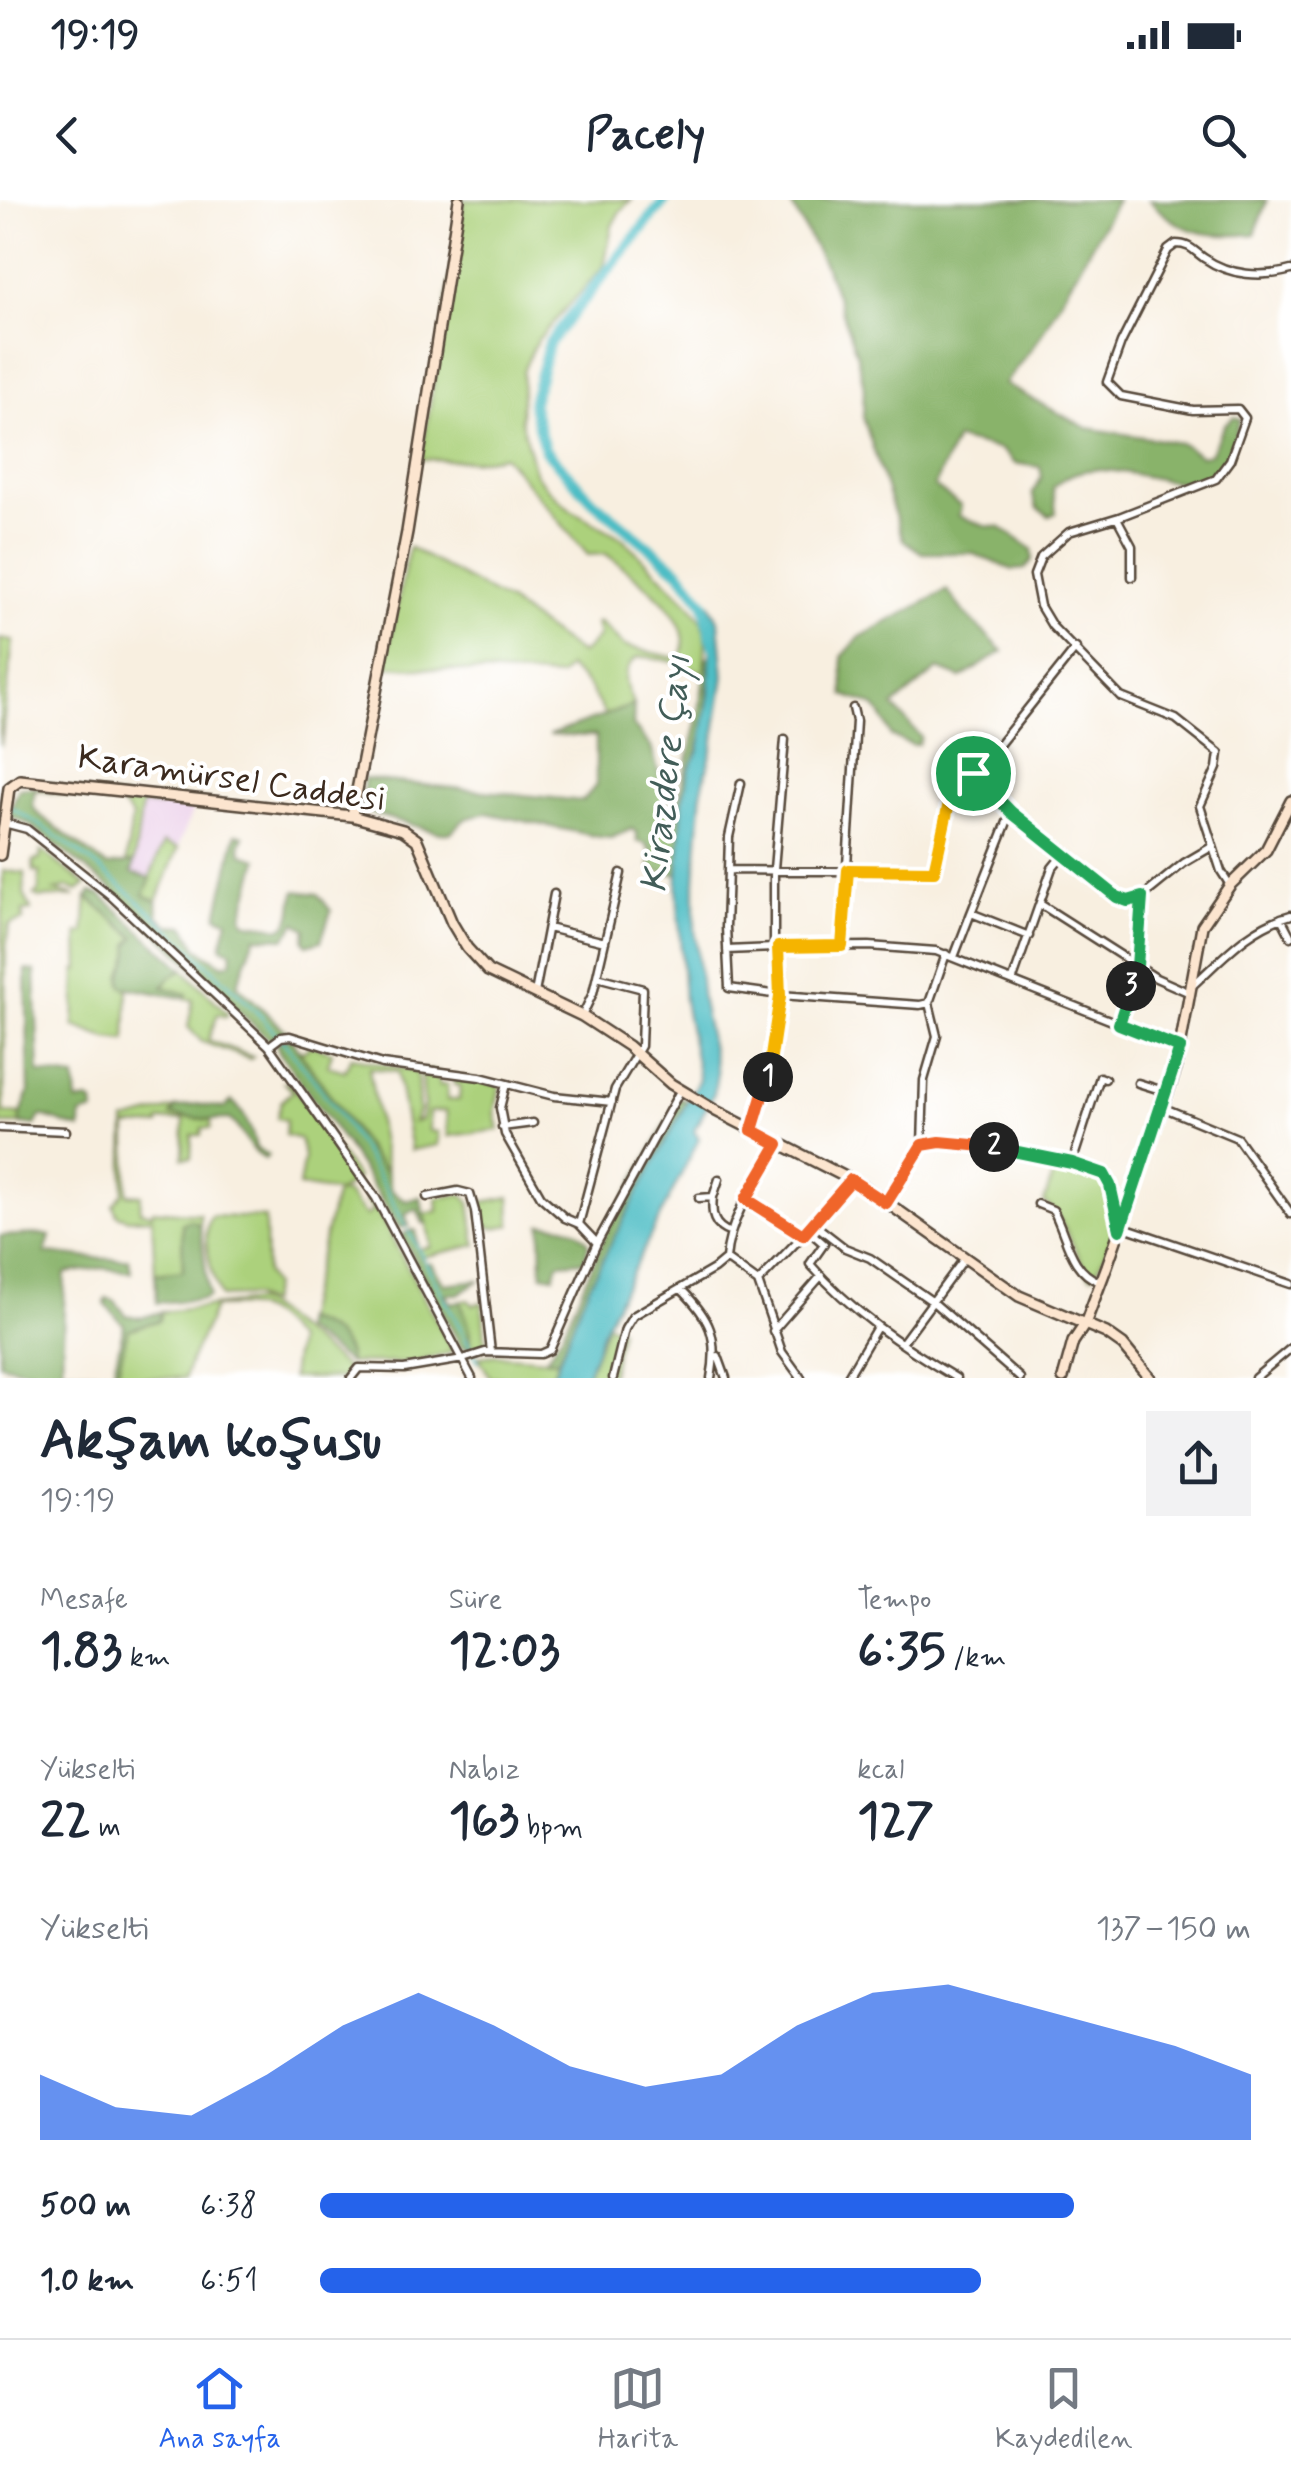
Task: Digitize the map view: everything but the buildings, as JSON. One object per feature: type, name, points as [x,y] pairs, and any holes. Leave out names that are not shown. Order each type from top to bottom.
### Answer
[{"type":"main road","points":[[352,816],[407,532],[460,200]]},
{"type":"main road","name":"Karamürsel Caddesi","points":[[0,856],[11,784],[26,780],[352,816],[403,830],[417,840],[442,904],[466,948],[488,970],[582,1016],[680,1090],[716,1112],[851,1180],[964,1260],[1037,1305],[1122,1345],[1150,1378]]},
{"type":"main road","points":[[1063,1378],[1167,1092],[1180,1048],[1202,926],[1230,885],[1266,850],[1286,822],[1291,801]]},
{"type":"street","points":[[1230,885],[1200,806],[1219,754],[1176,719],[1126,701],[1058,633],[1043,612],[1035,590],[1036,569],[1044,553],[1069,532],[1117,518],[1216,479],[1230,460],[1245,422],[1238,409],[1193,410],[1121,396],[1107,382],[1120,343],[1165,255],[1182,243],[1229,270],[1264,275],[1291,270]]},
{"type":"street","points":[[1117,518],[1133,550],[1132,576]]},
{"type":"street","points":[[728,870],[934,871],[954,780],[973,773],[1076,648]]},
{"type":"street","points":[[842,946],[856,721],[853,708]]},
{"type":"street","points":[[752,1130],[767,1080],[780,996],[774,870],[785,739]]},
{"type":"street","points":[[973,773],[1011,812],[1117,897],[1128,901],[1142,897],[1184,862],[1213,846]]},
{"type":"street","points":[[740,783],[728,870],[729,988],[780,996],[929,1003]]},
{"type":"street","points":[[886,1203],[922,1145],[924,1080],[937,1036],[929,1003],[1011,812]]},
{"type":"street","points":[[3,819],[27,828],[111,896],[275,1041],[376,1198],[465,1358],[472,1378]]},
{"type":"street","points":[[1013,979],[1054,862],[1065,852]]},
{"type":"street","points":[[582,1016],[596,978],[621,873]]},
{"type":"street","points":[[535,993],[554,894]]},
{"type":"street","points":[[1119,1024],[1137,966],[1142,897]]},
{"type":"street","points":[[1040,904],[1172,987],[1190,990],[1262,924],[1291,915]]},
{"type":"street","points":[[970,913],[1029,936]]},
{"type":"street","points":[[1281,918],[1291,936]]},
{"type":"street","points":[[548,928],[605,942]]},
{"type":"street","points":[[727,950],[890,946],[950,955],[1180,1048]]},
{"type":"street","points":[[579,1224],[617,1085],[638,1055],[643,989],[596,978]]},
{"type":"street","points":[[275,1041],[296,1037],[388,1065],[426,1068],[554,1096],[612,1102]]},
{"type":"street","points":[[1072,1163],[1100,1077],[1105,1079]]},
{"type":"street","points":[[1138,1083],[1167,1092]]},
{"type":"street","points":[[506,1084],[500,1108],[502,1127],[540,1196],[565,1218],[579,1224],[596,1243]]},
{"type":"street","points":[[351,1378],[359,1368],[404,1369],[478,1352],[548,1353],[596,1243],[680,1090]]},
{"type":"street","points":[[1162,1106],[1237,1138],[1291,1214]]},
{"type":"street","points":[[502,1127],[533,1123]]},
{"type":"street","points":[[0,1128],[66,1131]]},
{"type":"street","points":[[922,1145],[940,1142],[992,1146],[1072,1163],[1106,1176],[1120,1228],[1291,1284]]},
{"type":"street","points":[[613,1378],[630,1319],[726,1259],[731,1233],[746,1199],[778,1144]]},
{"type":"street","points":[[719,1180],[713,1197],[714,1221],[731,1233]]},
{"type":"street","points":[[758,1282],[851,1180]]},
{"type":"street","points":[[427,1197],[458,1191],[467,1192],[472,1199],[491,1352]]},
{"type":"street","points":[[699,1198],[713,1197]]},
{"type":"street","points":[[746,1199],[870,1258],[932,1302],[1020,1378]]},
{"type":"street","points":[[1038,1204],[1054,1212],[1076,1264],[1100,1282]]},
{"type":"street","points":[[808,1230],[824,1244],[810,1264],[821,1276],[877,1328],[956,1378]]},
{"type":"street","points":[[726,1259],[758,1282],[782,1352],[801,1378]]},
{"type":"street","points":[[902,1343],[964,1260]]},
{"type":"street","points":[[773,1331],[821,1276]]},
{"type":"street","points":[[681,1289],[704,1312],[726,1378]]},
{"type":"street","points":[[847,1378],[877,1328]]},
{"type":"street","points":[[1255,1378],[1291,1348]]},
{"type":"street","points":[[711,1378],[716,1352]]},
{"type":"shaded area","points":[[142,804],[193,809],[157,901],[132,873]]},
{"type":"green space","points":[[464,200],[631,200],[612,226],[604,266],[537,341],[523,372],[521,421],[536,475],[571,510],[622,538],[689,603],[702,621],[706,637],[704,673],[638,657],[626,674],[634,705],[605,715],[589,687],[568,667],[560,677],[385,666],[409,547],[510,603],[581,654],[599,636],[599,622],[624,646],[672,657],[681,656],[684,641],[672,612],[660,599],[606,554],[588,555],[504,456],[472,461],[421,459]]},
{"type":"green space","points":[[789,200],[1117,200],[1038,340],[1004,384],[1087,428],[1180,443],[1201,456],[1210,454],[1225,424],[1234,417],[1240,419],[1226,459],[1218,470],[1202,480],[1182,482],[1092,470],[1071,475],[1053,488],[1056,513],[1049,516],[1037,508],[1032,493],[1042,477],[1040,467],[1014,463],[1001,450],[956,439],[934,486],[961,506],[959,516],[1000,527],[1032,549],[1033,559],[1025,569],[1013,570],[971,553],[922,553],[903,540],[863,417],[864,386],[856,352],[827,270]]},
{"type":"green space","points":[[1149,200],[1267,200],[1255,234],[1224,235],[1185,227]]},
{"type":"green space","points":[[947,590],[1003,651],[961,678],[938,669],[893,706],[921,737],[919,744],[912,745],[891,736],[874,707],[844,695],[842,657],[860,637]]},
{"type":"green space","points":[[0,639],[13,641],[1,745],[0,744]]},
{"type":"green space","points":[[710,656],[705,724],[683,799],[678,874],[654,871],[650,866],[652,853],[646,844],[637,841],[637,833],[632,829],[611,838],[600,837],[486,813],[465,819],[450,833],[440,833],[363,811],[364,779],[583,801],[596,785],[596,736],[549,735],[634,705],[633,725],[651,747],[672,818],[676,818],[698,719],[705,659]]},
{"type":"green space","points":[[35,787],[155,802],[159,806],[142,804],[134,862],[126,863],[132,817],[120,802],[34,790]]},
{"type":"green space","points":[[35,787],[33,806],[37,813],[107,866],[134,862],[132,873],[151,878],[144,895],[157,901],[158,916],[168,925],[185,926],[197,948],[223,965],[231,962],[232,951],[221,947],[228,920],[217,916],[236,834],[244,836],[242,854],[258,859],[242,917],[245,922],[280,929],[291,916],[296,891],[318,894],[331,911],[321,941],[307,945],[306,929],[296,923],[285,938],[255,937],[237,985],[286,1031],[270,1041],[109,887],[29,824],[8,815],[19,789]]},
{"type":"green space","points":[[163,843],[178,848],[157,901],[143,895]]},
{"type":"green space","points":[[41,850],[86,885],[78,891],[68,887],[55,891],[75,896],[34,895],[39,891],[39,872],[34,872],[33,861],[40,859]]},
{"type":"green space","points":[[3,871],[25,873],[24,894],[31,910],[23,911],[23,920],[9,925],[6,950],[4,1113],[21,1114],[21,1124],[0,1124]]},
{"type":"green space","points":[[91,892],[101,895],[183,969],[163,987],[187,994],[185,998],[123,987],[129,945],[135,937],[87,897]]},
{"type":"green space","points":[[87,897],[135,937],[123,986],[128,988],[126,1041],[107,1039],[74,1026],[78,933],[84,933]]},
{"type":"green space","points":[[183,969],[228,1014],[218,1014],[208,1040],[253,1057],[202,1042],[188,1027],[193,1000],[163,988],[170,977]]},
{"type":"green space","points":[[26,970],[35,971],[39,1073],[75,1078],[77,1102],[89,1100],[94,1111],[81,1115],[81,1129],[40,1116],[35,1125],[21,1124],[29,1092]]},
{"type":"green space","points":[[291,1039],[387,1173],[391,1190],[406,1201],[420,1197],[427,1223],[423,1223],[417,1209],[405,1214],[409,1226],[399,1228],[347,1146],[279,1052],[276,1044]]},
{"type":"green space","points":[[311,1045],[332,1052],[328,1066],[345,1071],[351,1057],[417,1072],[419,1111],[414,1122],[421,1120],[424,1106],[425,1070],[437,1072],[439,1086],[447,1084],[447,1100],[459,1100],[460,1085],[454,1085],[454,1076],[500,1085],[495,1112],[499,1130],[448,1136],[446,1111],[429,1112],[429,1131],[438,1132],[438,1145],[411,1150],[397,1072],[369,1068],[387,1173],[297,1048],[303,1051]]},
{"type":"green space","points":[[284,1083],[291,1083],[357,1178],[338,1193],[346,1193],[366,1216],[373,1210],[365,1201],[371,1199],[453,1352],[413,1363],[349,1363],[348,1354],[334,1334],[303,1320],[336,1192],[299,1186],[304,1157],[300,1139],[285,1135],[286,1120],[277,1118],[281,1102],[293,1091]]},
{"type":"green space","points":[[680,1098],[687,1101],[581,1303],[558,1360],[546,1359],[563,1332],[609,1227]]},
{"type":"green space","points":[[232,1101],[247,1122],[256,1148],[268,1155],[265,1159],[229,1119],[171,1115],[175,1108],[197,1104],[224,1108]]},
{"type":"green space","points":[[175,1108],[172,1115],[211,1120],[211,1128],[202,1128],[201,1135],[192,1135],[191,1158],[183,1158],[184,1119],[127,1126],[127,1194],[141,1195],[140,1211],[200,1214],[200,1225],[190,1221],[182,1224],[183,1272],[155,1274],[152,1218],[117,1215],[113,1205],[123,1193],[125,1121]]},
{"type":"green space","points":[[1056,1164],[1076,1171],[1078,1168],[1105,1181],[1113,1237],[1095,1275],[1090,1276],[1056,1214],[1044,1203]]},
{"type":"green space","points":[[462,1194],[470,1202],[476,1245],[422,1257],[418,1249],[431,1247],[425,1214],[438,1211],[437,1198]]},
{"type":"green space","points":[[510,1197],[511,1225],[483,1225],[477,1203]]},
{"type":"green space","points":[[211,1216],[265,1218],[266,1274],[273,1286],[269,1303],[252,1296],[221,1297],[207,1245]]},
{"type":"green space","points":[[190,1220],[200,1225],[209,1296],[157,1303],[155,1274],[183,1271],[182,1223]]},
{"type":"green space","points":[[541,1224],[579,1233],[589,1243],[584,1261],[558,1263],[554,1276],[542,1274]]},
{"type":"green space","points":[[413,1230],[425,1263],[431,1263],[444,1284],[480,1280],[458,1294],[445,1294],[451,1303],[460,1301],[469,1325],[470,1348],[461,1347],[403,1239],[403,1234]]},
{"type":"green space","points":[[0,1236],[50,1236],[45,1253],[129,1259],[131,1272],[102,1268],[65,1273],[62,1370],[113,1373],[124,1325],[105,1304],[106,1298],[114,1300],[126,1315],[141,1318],[161,1312],[160,1320],[128,1330],[116,1378],[58,1377],[0,1364]]},
{"type":"green space","points":[[468,1300],[473,1305],[482,1302],[486,1347],[470,1348],[460,1302],[451,1303]]},
{"type":"green space","points":[[256,1301],[349,1370],[347,1378],[291,1378],[296,1341],[269,1314],[229,1306],[214,1307],[185,1378],[116,1378],[127,1330],[159,1320],[161,1312]]},
{"type":"green space","points":[[303,1320],[334,1334],[348,1354],[349,1363],[301,1329]]},
{"type":"green space","points":[[607,1324],[621,1329],[610,1378],[586,1378]]},
{"type":"green space","points":[[479,1357],[558,1360],[552,1378],[490,1378]]},
{"type":"water","points":[[704,603],[710,604],[719,622],[724,676],[702,789],[695,882],[702,1001],[717,1073],[714,1093],[694,1131],[699,1139],[603,1330],[586,1378],[552,1378],[581,1303],[699,1079],[684,1001],[677,889],[683,799],[689,770],[699,750],[709,694],[711,621]]},
{"type":"waterway","name":"Kirazdere Çayı","points":[[665,200],[549,343],[532,404],[545,450],[593,501],[680,572],[704,603],[713,646]]},
{"type":"waterway","points":[[10,807],[122,887],[255,1011],[342,1120],[406,1227]]},
{"type":"waterway","points":[[408,1230],[478,1361]]},
{"type":"route","points":[[973,773],[1011,812],[1117,897],[1132,901],[1142,897],[1137,966],[1119,1024],[1180,1048],[1120,1230],[1104,1174],[1003,1148],[940,1142],[918,1149],[886,1203],[851,1180],[803,1235],[746,1199],[778,1144],[752,1130],[765,1091],[780,996],[778,947],[842,946],[848,870],[934,871],[954,780],[973,773]]}]
